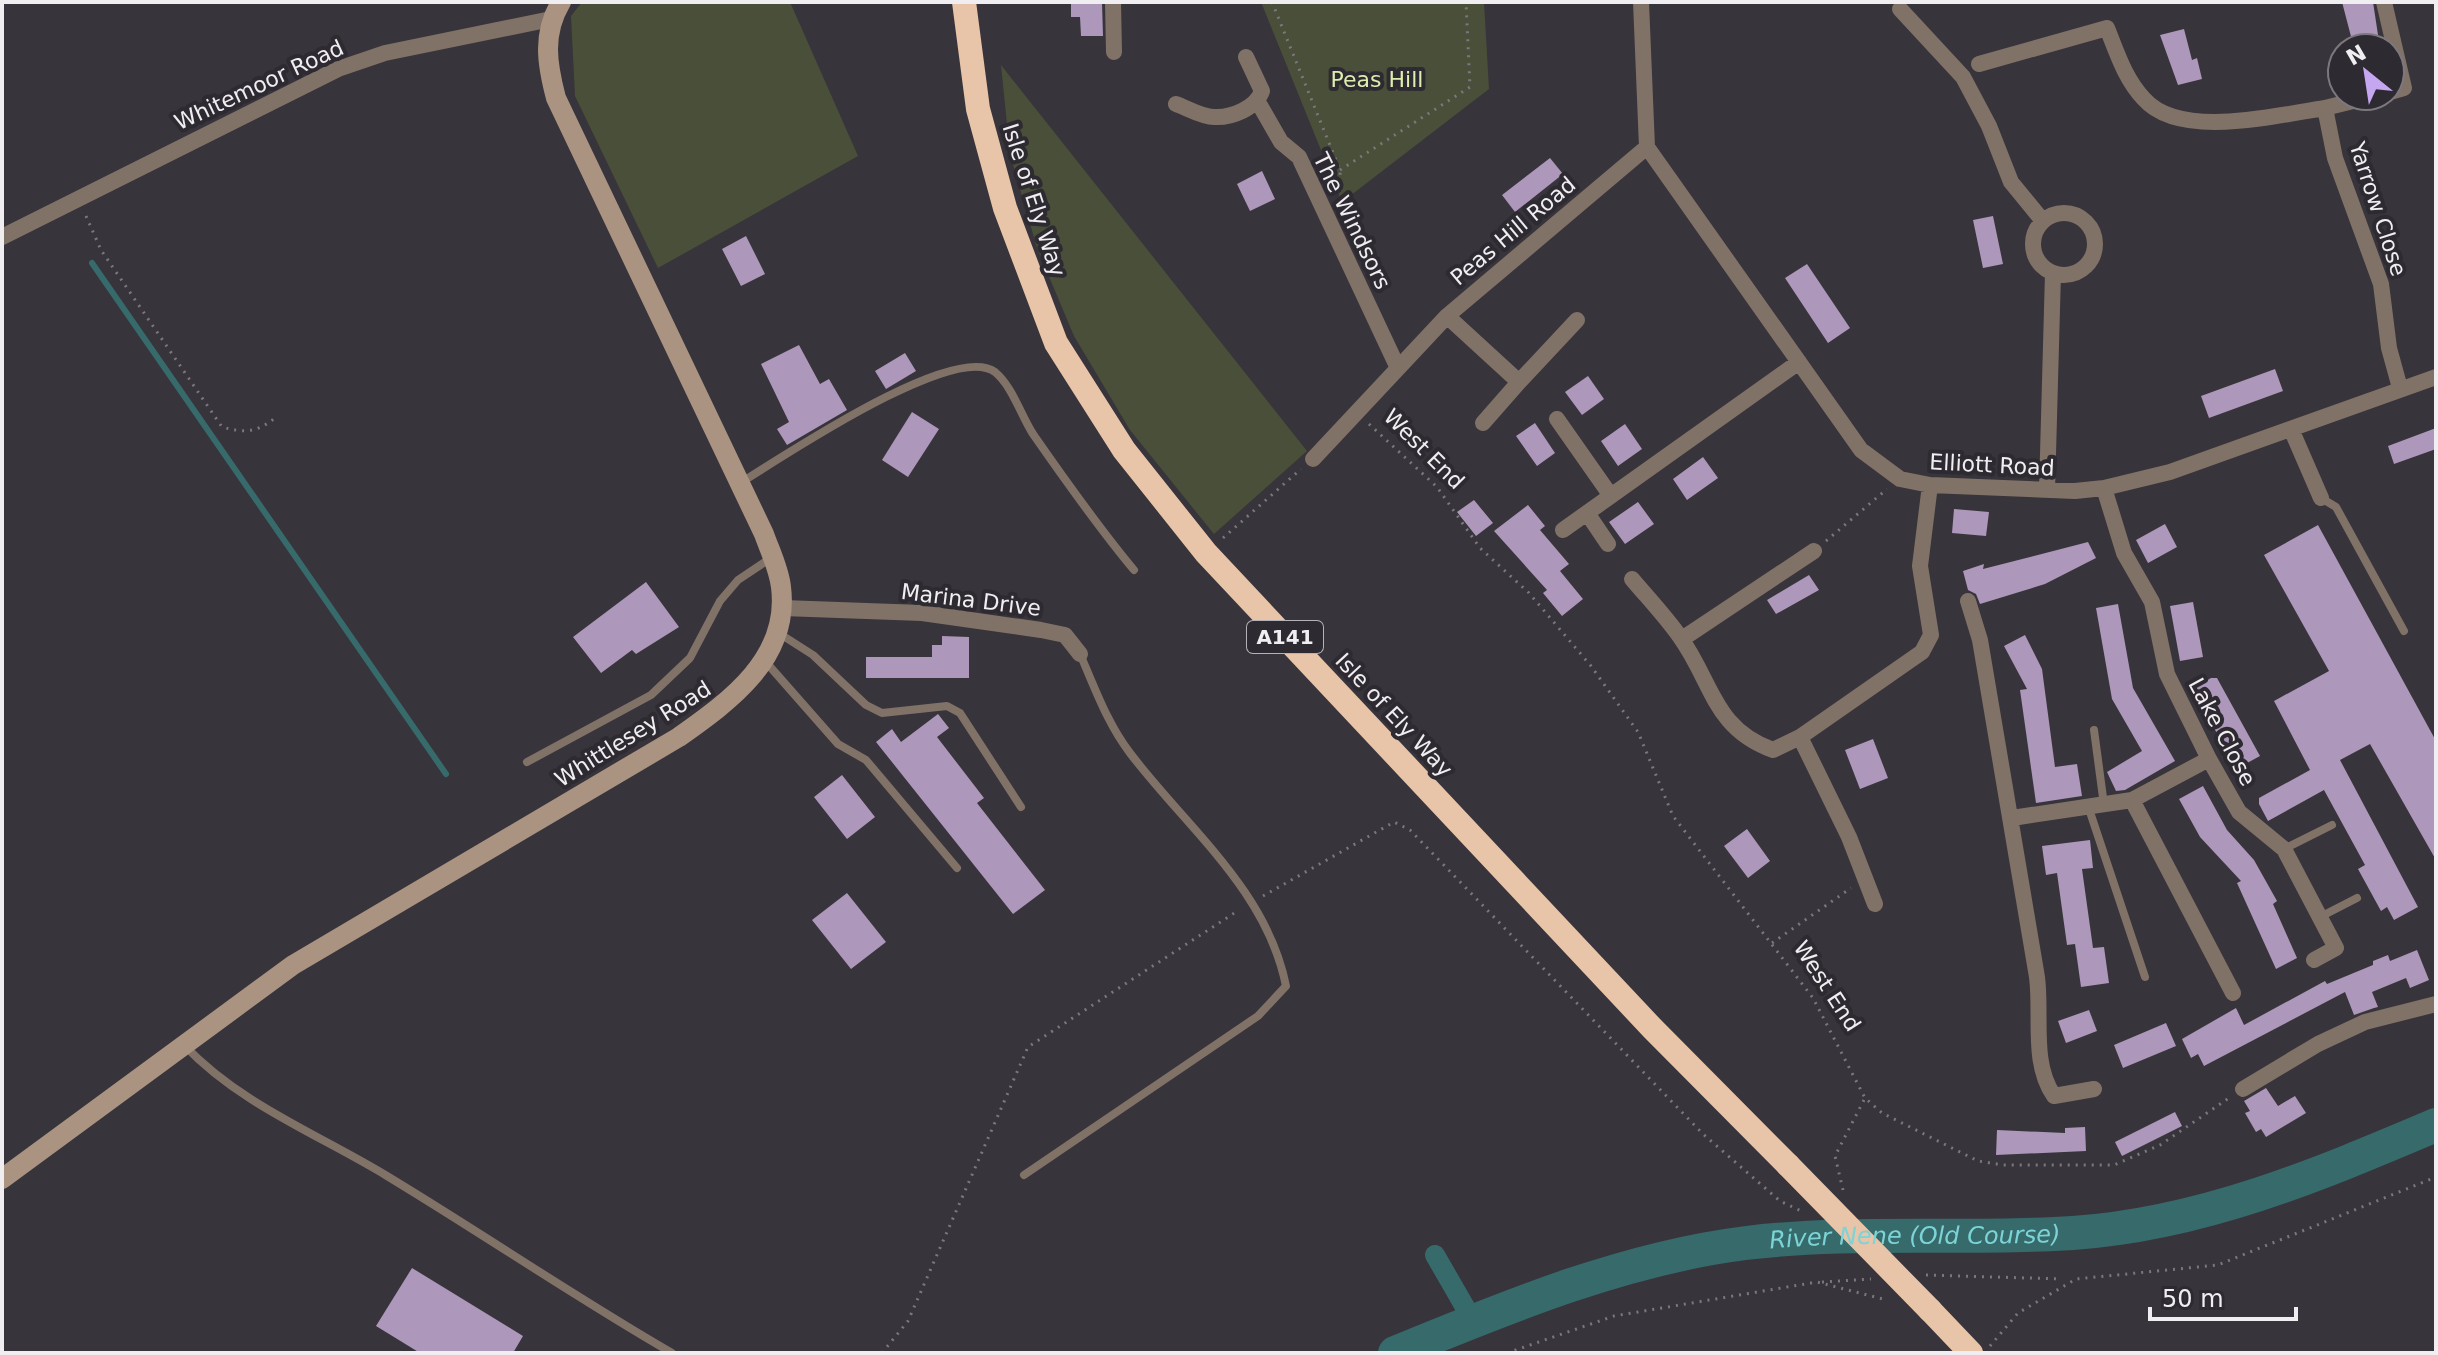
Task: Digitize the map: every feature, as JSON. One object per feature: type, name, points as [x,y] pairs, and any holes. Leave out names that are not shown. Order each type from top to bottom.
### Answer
[{"type":"highway","name":"Isle of Ely Way","points":[[964,2],[982,123],[1005,208],[1056,343],[1124,450],[1206,553],[1652,1028],[1971,1353]]},
{"type":"street","points":[[1113,2],[1114,52]]},
{"type":"street","points":[[1641,2],[1647,147]]},
{"type":"street","points":[[2384,2],[2391,32]]},
{"type":"street","points":[[1900,9],[1963,77],[1989,126],[2011,182],[2043,221]]},
{"type":"street","name":"Whitemoor Road","points":[[2,237],[338,69],[385,53],[556,11]]},
{"type":"street","name":"Whittlesey Road","points":[[2,1179],[293,965],[679,737],[733,698],[764,661],[783,608],[781,583],[739,483],[556,98],[548,68],[547,43],[556,11]]},
{"type":"street","points":[[1979,64],[2107,28],[2123,71],[2146,102],[2180,119],[2212,122],[2325,108]]},
{"type":"street","name":"The Windsors","points":[[1246,57],[1262,91],[1258,102],[1281,142],[1299,157],[1397,366]]},
{"type":"street","points":[[1176,104],[1213,117],[1247,109],[1258,102]]},
{"type":"street","name":"Yarrow Close","points":[[2325,108],[2335,158],[2381,284],[2389,348],[2400,388]]},
{"type":"street","name":"Peas Hill Road","points":[[1313,459],[1447,316],[1647,147]]},
{"type":"street","name":"Elliott Road","points":[[1647,147],[1861,450],[1900,479],[1930,485],[2047,490],[2104,488],[2170,472],[2436,377]]},
{"type":"street","points":[[2054,214],[2080,217],[2090,226],[2095,238],[2095,251],[2079,272],[2053,273],[2042,266],[2033,244],[2043,221],[2054,214]]},
{"type":"street","points":[[2047,490],[2053,273]]},
{"type":"street","points":[[1447,316],[1519,382]]},
{"type":"street","points":[[1483,423],[1577,320]]},
{"type":"street","points":[[1563,530],[1799,362]]},
{"type":"street","points":[[1557,419],[1611,496]]},
{"type":"street","points":[[2291,429],[2321,498]]},
{"type":"street","points":[[1632,579],[1682,639],[1711,695],[1733,728],[1750,741],[1773,750],[1800,737],[1922,652],[1931,635],[1920,566],[1930,485]]},
{"type":"street","name":"Lake Close","points":[[2104,488],[2124,553],[2152,602],[2167,674],[2209,759],[2239,812],[2284,849],[2336,948],[2314,960]]},
{"type":"street","points":[[1587,513],[1608,544]]},
{"type":"street","points":[[1682,639],[1814,551]]},
{"type":"street","points":[[1968,601],[1980,640],[2012,818],[2037,977],[2040,1065],[2044,1082],[2054,1096],[2094,1089]]},
{"type":"street","name":"Marina Drive","points":[[783,608],[922,613],[1041,630],[1065,635],[1080,654]]},
{"type":"street","points":[[1800,737],[1849,837],[1875,904]]},
{"type":"street","points":[[2012,818],[2097,808],[2132,800],[2209,759]]},
{"type":"street","points":[[2132,800],[2233,993]]},
{"type":"street","points":[[2243,1089],[2318,1044],[2365,1022],[2436,1004]]},
{"type":"lane","points":[[739,483],[880,399],[939,374],[982,366],[996,373],[1032,431],[1134,570]]},
{"type":"lane","points":[[2321,498],[2336,507],[2404,631]]},
{"type":"lane","points":[[527,762],[651,695],[690,658],[720,601],[738,580],[772,558]]},
{"type":"lane","points":[[776,631],[813,655],[866,705],[882,713],[947,706],[960,713],[1021,807]]},
{"type":"lane","name":"Marina Drive","points":[[1024,1175],[1258,1016],[1286,986],[1281,959],[1252,902],[1211,847],[1130,753],[1111,725],[1080,654]]},
{"type":"lane","points":[[764,661],[838,744],[866,760],[957,868]]},
{"type":"lane","points":[[2094,730],[2097,808],[2145,977]]},
{"type":"lane","points":[[2284,849],[2332,825]]},
{"type":"lane","points":[[2320,917],[2357,898]]},
{"type":"lane","points":[[183,1045],[248,1100],[385,1175],[570,1294],[672,1353]]},
{"type":"path","points":[[1272,2],[1340,170],[1470,87],[1466,2]]},
{"type":"path","points":[[78,198],[101,250],[222,427],[243,433],[261,429],[275,418]]},
{"type":"path","name":"West End","points":[[1357,413],[1437,487],[1480,548],[1529,593],[1591,666],[1638,732],[1673,816],[1813,998],[1865,1098],[1882,1113],[1978,1161],[2003,1165],[2114,1165],[2160,1145],[2243,1089]]},
{"type":"path","points":[[1206,553],[1313,459]]},
{"type":"path","points":[[1814,551],[1900,479]]},
{"type":"path","points":[[882,1353],[908,1321],[1028,1047],[1252,902],[1394,822],[1410,830],[1703,1134],[1780,1201],[1810,1216]]},
{"type":"path","points":[[1772,943],[1864,879]]},
{"type":"path","points":[[1844,1189],[1835,1156],[1865,1098]]},
{"type":"path","points":[[1984,1353],[2018,1313],[2076,1279],[2218,1265],[2436,1177]]},
{"type":"path","points":[[1918,1276],[2062,1279]]},
{"type":"path","points":[[1507,1353],[1614,1316],[1817,1282],[1875,1279]]},
{"type":"path","points":[[1817,1282],[1887,1300]]},
{"type":"green space","points":[[582,2],[790,2],[858,156],[658,268],[575,96],[571,16]]},
{"type":"green space","name":"Peas Hill","points":[[1261,2],[1484,2],[1489,89],[1342,202]]},
{"type":"green space","points":[[1001,65],[1307,451],[1214,534],[1130,430],[1074,336],[1037,248],[1010,154]]},
{"type":"building","points":[[1071,2],[1102,2],[1103,36],[1081,36],[1080,17],[1071,17]]},
{"type":"building","points":[[2342,2],[2373,2],[2378,32],[2350,32]]},
{"type":"building","points":[[2184,29],[2192,60],[2197,58],[2202,79],[2178,85],[2160,35]]},
{"type":"building","points":[[1550,158],[1563,174],[1515,212],[1502,195]]},
{"type":"building","points":[[1262,171],[1275,199],[1250,211],[1237,184]]},
{"type":"building","points":[[1993,216],[2003,264],[1983,268],[1973,220]]},
{"type":"building","points":[[746,236],[765,274],[741,286],[722,249]]},
{"type":"building","points":[[1807,264],[1850,328],[1828,343],[1785,278]]},
{"type":"building","points":[[799,345],[820,384],[829,379],[847,410],[787,445],[777,429],[789,422],[761,364]]},
{"type":"building","points":[[905,353],[916,371],[886,389],[875,371]]},
{"type":"building","points":[[2275,369],[2283,391],[2209,418],[2201,396]]},
{"type":"building","points":[[1588,376],[1604,399],[1582,415],[1565,392]]},
{"type":"building","points":[[912,412],[939,429],[908,477],[882,460]]},
{"type":"building","points":[[1535,423],[1555,453],[1537,466],[1516,436]]},
{"type":"building","points":[[1625,424],[1642,449],[1618,466],[1601,441]]},
{"type":"building","points":[[2436,428],[2436,449],[2394,464],[2388,446]]},
{"type":"building","points":[[1703,457],[1718,478],[1687,500],[1673,479]]},
{"type":"building","points":[[1474,500],[1493,523],[1476,536],[1457,512]]},
{"type":"building","points":[[1638,502],[1654,524],[1625,544],[1609,522]]},
{"type":"building","points":[[1528,505],[1545,526],[1540,530],[1569,564],[1560,571],[1583,599],[1562,616],[1543,593],[1547,590],[1494,531]]},
{"type":"building","points":[[1954,509],[1989,512],[1986,536],[1952,533]]},
{"type":"building","points":[[2165,524],[2177,547],[2148,563],[2136,540]]},
{"type":"building","points":[[2318,525],[2436,741],[2436,860],[2370,744],[2340,760],[2418,907],[2394,920],[2387,907],[2381,911],[2358,869],[2365,865],[2324,790],[2268,821],[2259,804],[2259,798],[2310,770],[2274,701],[2329,671],[2264,555]]},
{"type":"building","points":[[2088,542],[2096,558],[2045,584],[1980,604],[1976,594],[1968,590],[1963,571],[1984,564],[1983,569]]},
{"type":"building","points":[[1809,575],[1819,590],[1776,614],[1767,600]]},
{"type":"building","points":[[646,582],[679,627],[636,654],[632,650],[601,673],[573,637]]},
{"type":"building","points":[[2193,602],[2203,657],[2180,661],[2170,606]]},
{"type":"building","points":[[2118,604],[2133,688],[2175,761],[2125,790],[2116,791],[2107,772],[2142,751],[2112,699],[2096,608]]},
{"type":"building","points":[[2025,635],[2042,669],[2055,767],[2077,764],[2082,796],[2036,803],[2020,690],[2027,689],[2004,646]]},
{"type":"building","points":[[942,636],[969,637],[969,678],[866,678],[866,657],[932,657],[932,645],[942,645]]},
{"type":"building","points":[[2211,678],[2217,678],[2260,756],[2238,768],[2191,690]]},
{"type":"building","points":[[938,714],[949,728],[937,737],[984,798],[977,803],[1045,890],[1013,914],[876,742],[892,729],[901,742]]},
{"type":"building","points":[[1873,739],[1888,778],[1860,789],[1845,750]]},
{"type":"building","points":[[842,775],[875,817],[847,839],[814,797]]},
{"type":"building","points":[[2203,786],[2227,830],[2254,860],[2277,901],[2273,904],[2297,958],[2276,969],[2237,883],[2241,881],[2200,837],[2179,799]]},
{"type":"building","points":[[1747,829],[1770,861],[1748,878],[1724,846]]},
{"type":"building","points":[[2090,840],[2093,868],[2082,869],[2093,948],[2104,947],[2109,983],[2081,987],[2075,944],[2067,945],[2057,873],[2046,875],[2042,846]]},
{"type":"building","points":[[847,893],[886,942],[851,969],[812,920]]},
{"type":"building","points":[[2417,950],[2429,980],[2410,988],[2406,978],[2372,992],[2378,1007],[2354,1015],[2345,992],[2204,1066],[2198,1054],[2191,1058],[2182,1039],[2236,1008],[2244,1025],[2325,981],[2327,984],[2373,965],[2373,961],[2388,955],[2390,961]]},
{"type":"building","points":[[2089,1010],[2097,1031],[2066,1043],[2058,1021]]},
{"type":"building","points":[[2166,1023],[2176,1046],[2123,1068],[2114,1045]]},
{"type":"building","points":[[2266,1088],[2278,1106],[2295,1096],[2306,1113],[2266,1137],[2261,1129],[2256,1132],[2245,1113],[2250,1111],[2244,1101]]},
{"type":"building","points":[[2175,1112],[2182,1126],[2122,1156],[2115,1142]]},
{"type":"building","points":[[2085,1127],[2086,1151],[1996,1155],[1997,1130],[2065,1133],[2065,1128]]},
{"type":"building","points":[[412,1268],[523,1336],[513,1353],[420,1353],[376,1326]]},
{"type":"waterway","points":[[92,263],[446,774]]},
{"type":"waterway","name":"River Nene (Old Course)","points":[[1395,1353],[1567,1286],[1701,1250],[1787,1239],[2032,1235],[2121,1228],[2213,1208],[2259,1194],[2348,1162],[2436,1125]]},
{"type":"waterway","points":[[1435,1255],[1473,1321]]}]
